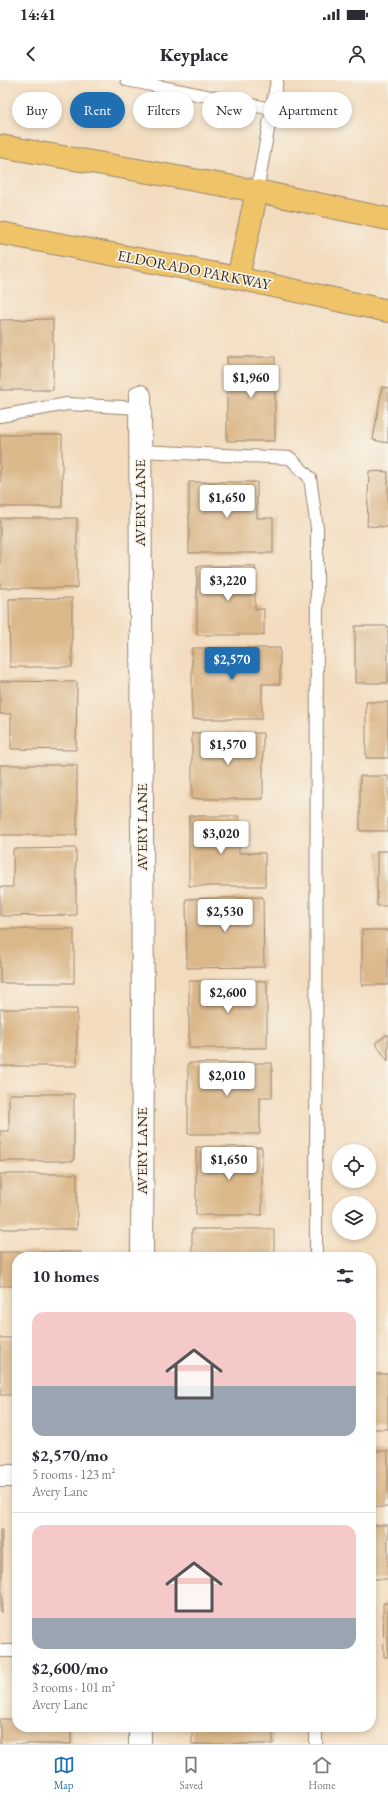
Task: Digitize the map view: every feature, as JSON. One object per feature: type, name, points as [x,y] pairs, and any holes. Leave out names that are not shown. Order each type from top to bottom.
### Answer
[{"type":"main road","points":[[0,146],[257,192],[388,219]]},
{"type":"main road","points":[[238,278],[257,192]]},
{"type":"main road","name":"ELDORADO PARKWAY","points":[[0,233],[238,278],[388,311]]},
{"type":"street","name":"AVERY LANE","points":[[140,402],[143,1030],[142,1252]]},
{"type":"street","points":[[0,1476],[12,1476]]},
{"type":"street","points":[[140,1732],[140,1744]]},
{"type":"lane","points":[[127,80],[264,107]]},
{"type":"lane","points":[[275,92],[277,80]]},
{"type":"lane","points":[[257,192],[269,128]]},
{"type":"lane","points":[[0,416],[67,404],[140,402]]},
{"type":"lane","points":[[140,451],[290,458],[310,478],[317,528],[316,1252]]},
{"type":"lane","points":[[0,1651],[12,1651]]},
{"type":"lane","points":[[316,1732],[316,1744]]},
{"type":"building","points":[[53,319],[53,390],[0,390],[0,320]]},
{"type":"building","points":[[227,357],[275,357],[275,441],[227,441]]},
{"type":"building","points":[[382,387],[388,388],[388,443],[373,440]]},
{"type":"building","points":[[0,435],[62,435],[62,507],[0,507]]},
{"type":"building","points":[[369,471],[388,472],[388,527],[367,526]]},
{"type":"building","points":[[189,482],[257,482],[257,518],[273,518],[273,553],[189,553]]},
{"type":"building","points":[[0,518],[77,518],[77,588],[0,588]]},
{"type":"building","points":[[197,566],[255,566],[255,609],[264,609],[264,635],[197,635]]},
{"type":"building","points":[[72,598],[72,667],[10,667],[9,599]]},
{"type":"building","points":[[355,626],[388,626],[388,683],[355,683]]},
{"type":"building","points":[[192,648],[280,648],[280,684],[262,684],[262,719],[192,719]]},
{"type":"building","points":[[0,681],[77,682],[76,750],[11,749],[11,714],[0,714]]},
{"type":"building","points":[[366,702],[388,702],[388,758],[366,758]]},
{"type":"building","points":[[192,733],[263,733],[263,799],[192,799]]},
{"type":"building","points":[[0,765],[77,765],[77,835],[0,835]]},
{"type":"building","points":[[360,776],[388,776],[388,831],[360,831]]},
{"type":"building","points":[[189,816],[239,816],[239,853],[265,853],[265,886],[189,886]]},
{"type":"building","points":[[76,848],[76,915],[0,916],[0,887],[13,887],[13,849]]},
{"type":"building","points":[[377,851],[388,851],[388,906],[377,906]]},
{"type":"building","points":[[263,897],[264,967],[187,968],[186,899]]},
{"type":"building","points":[[0,929],[74,929],[74,983],[0,983]]},
{"type":"building","points":[[362,930],[388,930],[388,985],[362,985]]},
{"type":"building","points":[[189,981],[267,981],[267,1048],[189,1048]]},
{"type":"building","points":[[0,1009],[77,1009],[77,1066],[0,1066]]},
{"type":"building","points":[[388,1034],[388,1061],[375,1043]]},
{"type":"building","points":[[188,1063],[272,1063],[272,1097],[260,1097],[260,1134],[188,1134]]},
{"type":"building","points":[[9,1094],[74,1094],[74,1161],[0,1161],[0,1131],[9,1131]]},
{"type":"building","points":[[196,1147],[262,1147],[262,1215],[196,1215]]},
{"type":"building","points":[[0,1174],[77,1174],[77,1229],[0,1229]]},
{"type":"building","points":[[192,1229],[274,1229],[274,1252],[192,1252]]},
{"type":"building","points":[[0,1252],[12,1252],[12,1286],[0,1286]]},
{"type":"building","points":[[0,1338],[12,1338],[12,1395],[0,1395]]},
{"type":"building","points":[[376,1374],[388,1374],[388,1429],[376,1429]]},
{"type":"building","points":[[376,1451],[388,1451],[388,1507],[376,1507]]},
{"type":"building","points":[[376,1525],[388,1525],[388,1579],[376,1579]]},
{"type":"building","points":[[0,1529],[2,1529],[2,1612],[0,1612]]},
{"type":"building","points":[[383,1603],[388,1603],[388,1657],[384,1657]]},
{"type":"building","points":[[0,1719],[12,1719],[12,1732],[71,1732],[71,1744],[0,1744]]},
{"type":"building","points":[[192,1732],[273,1732],[273,1744],[192,1744]]}]
